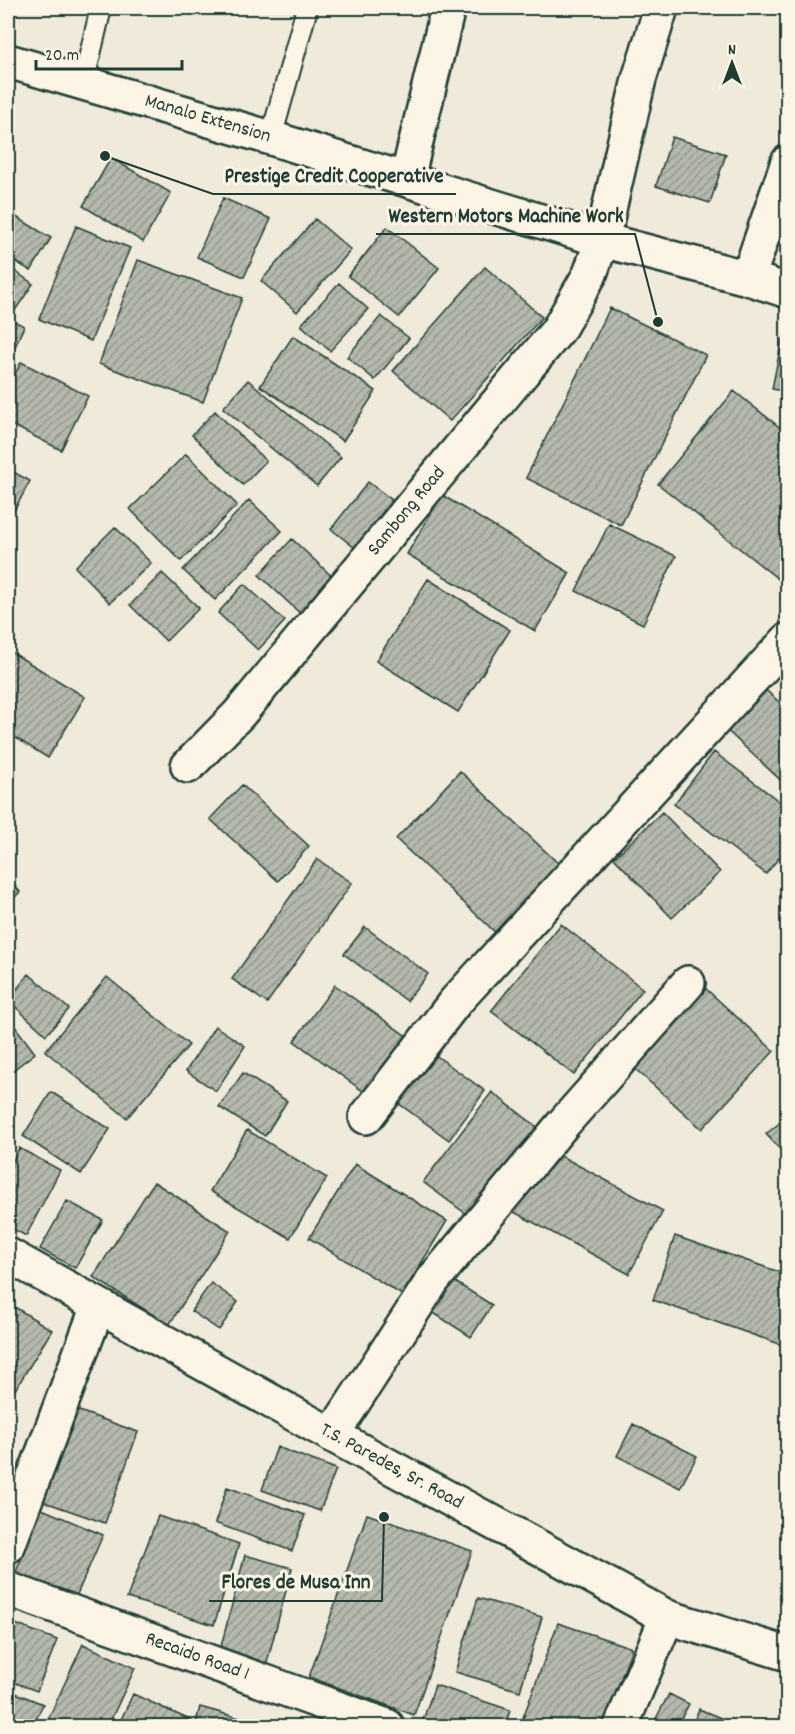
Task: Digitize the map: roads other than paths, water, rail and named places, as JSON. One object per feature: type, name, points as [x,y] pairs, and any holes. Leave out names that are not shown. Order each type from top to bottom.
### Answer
[{"type":"street","points":[[406,179],[448,8]]},
{"type":"street","name":"Sambong Road","points":[[188,766],[239,714],[558,330],[590,274],[602,240],[639,79],[661,8]]},
{"type":"street","name":"Manalo Extension","points":[[8,61],[271,138],[602,240],[748,278],[788,291]]},
{"type":"street","points":[[748,278],[788,162]]},
{"type":"street","points":[[366,1117],[455,1002],[788,640]]},
{"type":"street","points":[[332,1435],[433,1280],[563,1124],[688,983]]},
{"type":"street","name":"T.S. Paredes, Sr. Road","points":[[8,1255],[667,1617],[788,1654]]},
{"type":"street","points":[[8,1546],[98,1306]]},
{"type":"street","name":"Recaido Road 1","points":[[8,1589],[387,1726]]},
{"type":"street","points":[[621,1726],[667,1617]]},
{"type":"lane","points":[[83,84],[101,8]]},
{"type":"lane","points":[[271,138],[307,8]]},
{"type":"place","name":"Prestige Credit Cooperative","points":[[105,156]]},
{"type":"place","name":"Western Motors Machine Work","points":[[658,322]]},
{"type":"place","name":"Flores de Musa Inn","points":[[384,1517]]}]
